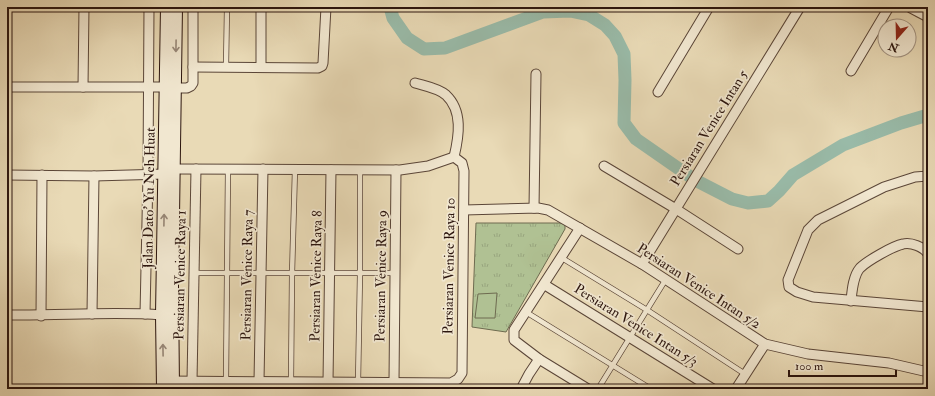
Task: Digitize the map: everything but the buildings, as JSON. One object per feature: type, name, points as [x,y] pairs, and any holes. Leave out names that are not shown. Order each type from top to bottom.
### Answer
[{"type":"main road","name":"Jalan Dato' Yu Neh Huat","points":[[167,7],[171,88],[168,240],[168,385]]},
{"type":"main road","points":[[171,88],[170,84],[175,66],[176,7]]},
{"type":"main road","name":"Jalan Dato' Yu Neh Huat","points":[[170,172],[174,112],[172,93],[170,90],[171,88]]},
{"type":"main road","name":"Jalan Dato' Yu Neh Huat","points":[[168,240],[162,315],[168,385]]},
{"type":"street","points":[[83,87],[84,7]]},
{"type":"street","points":[[145,314],[149,7]]},
{"type":"street","points":[[7,87],[188,88],[193,83],[194,7]]},
{"type":"street","points":[[261,7],[261,67]]},
{"type":"street","points":[[193,67],[318,68],[324,63],[326,7]]},
{"type":"street","points":[[658,92],[709,7]]},
{"type":"street","name":"Persiaran Venice Intan 5","points":[[642,264],[800,7]]},
{"type":"street","points":[[851,71],[889,7]]},
{"type":"street","points":[[911,7],[928,16]]},
{"type":"street","points":[[534,208],[536,74]]},
{"type":"street","points":[[7,175],[94,176],[148,174],[196,169],[396,170],[428,166],[454,157],[458,140],[457,116],[454,105],[445,95],[435,89],[415,83]]},
{"type":"street","name":"Persiaran Venice Raya 10","points":[[394,382],[451,383],[458,379],[462,373],[464,171],[462,162],[454,157]]},
{"type":"street","points":[[604,166],[676,209],[738,249]]},
{"type":"street","name":"Persiaran Venice Raya 1","points":[[192,381],[196,169]]},
{"type":"street","name":"Persiaran Venice Raya 7","points":[[259,382],[263,169]]},
{"type":"street","name":"Persiaran Venice Raya 8","points":[[328,382],[331,170]]},
{"type":"street","name":"Persiaran Venice Raya 9","points":[[394,382],[396,170]]},
{"type":"street","points":[[41,316],[42,175]]},
{"type":"street","points":[[92,314],[94,176]]},
{"type":"street","points":[[928,176],[915,177],[884,187],[818,220],[808,230],[788,280],[789,287],[797,292],[813,297],[928,307]]},
{"type":"street","name":"Persiaran Venice Intan 5/2","points":[[464,210],[534,208],[548,210],[642,264],[765,344],[808,354],[889,363],[928,372]]},
{"type":"street","points":[[580,228],[545,285],[514,330],[514,340],[539,359],[588,389]]},
{"type":"street","points":[[851,301],[855,278],[860,269],[874,259],[905,243],[915,245],[928,254]]},
{"type":"street","name":"Persiaran Venice Intan 5/3","points":[[545,285],[713,389]]},
{"type":"street","points":[[7,315],[162,315]]},
{"type":"street","points":[[736,389],[765,344]]},
{"type":"street","points":[[521,389],[539,359]]},
{"type":"street","points":[[168,385],[192,381],[394,382]]},
{"type":"lane","points":[[226,67],[227,7]]},
{"type":"lane","points":[[226,381],[228,169]]},
{"type":"lane","points":[[291,382],[295,169]]},
{"type":"lane","points":[[358,383],[360,169]]},
{"type":"lane","points":[[562,258],[647,310],[745,374]]},
{"type":"lane","points":[[194,273],[395,273]]},
{"type":"lane","points":[[598,389],[666,279]]},
{"type":"lane","points":[[526,312],[651,389]]},
{"type":"green space","points":[[476,223],[565,223],[565,229],[506,332],[472,327]]},
{"type":"green space","points":[[497,293],[495,318],[475,318],[478,294]]},
{"type":"waterway","points":[[390,7],[393,18],[407,38],[424,49],[445,48],[543,12],[570,11],[589,15],[605,25],[615,36],[624,54],[624,123],[636,139],[695,180],[732,199],[748,203],[768,201],[793,175],[843,145],[901,123],[928,115]]}]
